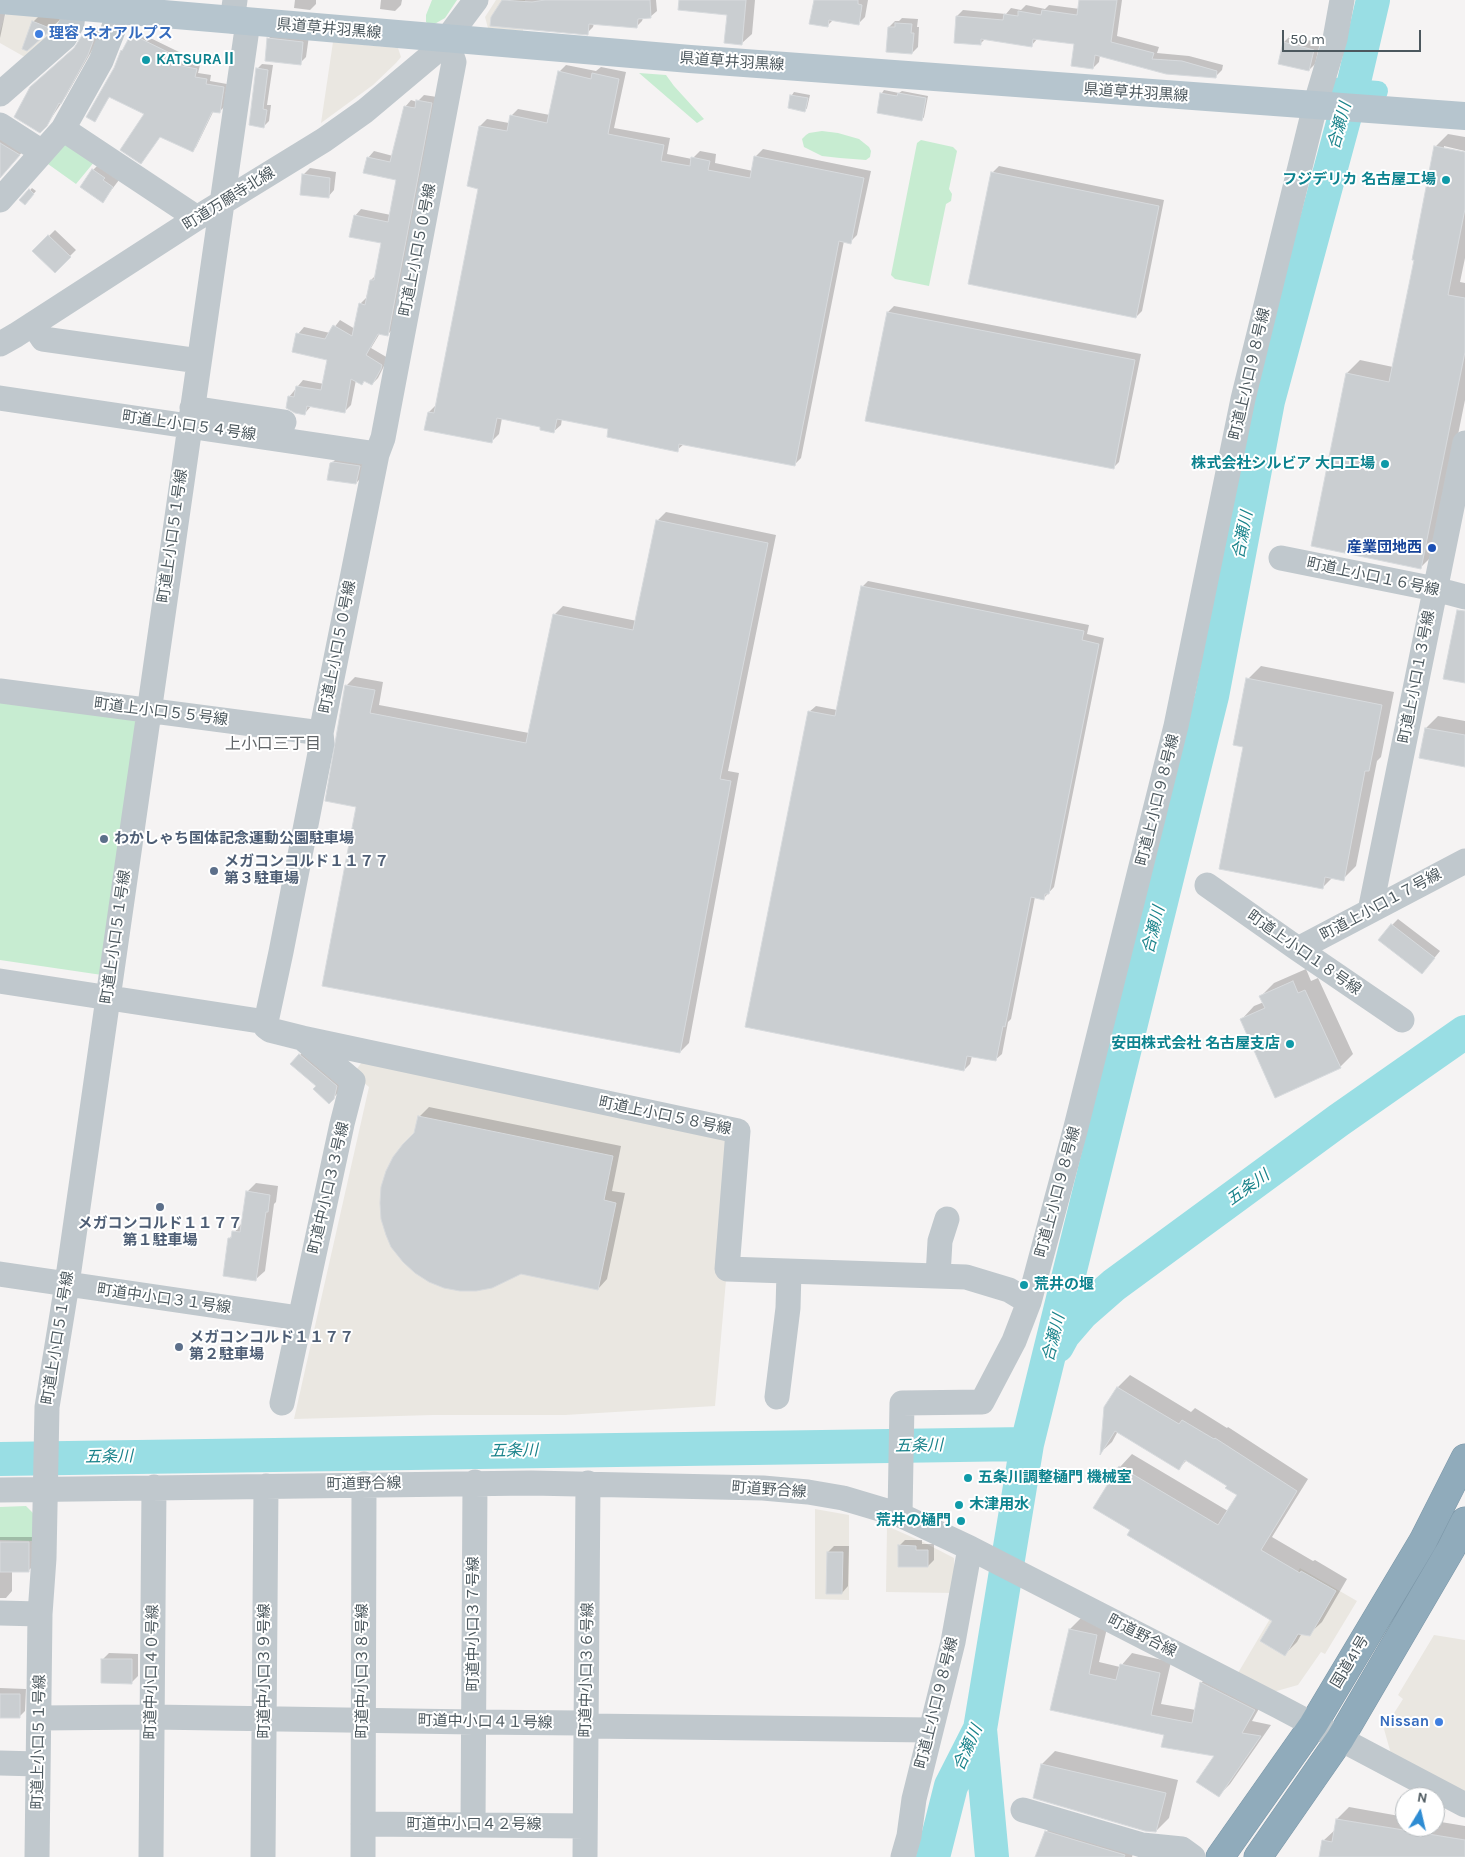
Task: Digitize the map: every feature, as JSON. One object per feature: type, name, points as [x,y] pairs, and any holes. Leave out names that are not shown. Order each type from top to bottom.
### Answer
[{"type":"highway","name":"国道41号","points":[[1220,1857],[1313,1725],[1423,1541],[1465,1458]]},
{"type":"highway","name":"国道41号","points":[[1258,1857],[1340,1739],[1451,1549],[1465,1521]]},
{"type":"main road","name":"県道草井羽黒線","points":[[0,0],[74,7],[116,5],[238,14],[446,39],[1465,116]]},
{"type":"street","name":"町道万願寺北線","points":[[0,344],[197,218],[324,140],[365,112],[440,48],[476,0]]},
{"type":"street","name":"町道上小口９８号線","points":[[900,1515],[902,1403],[982,1402],[1014,1340],[1029,1302],[1076,1127],[1173,736],[1243,399],[1314,106],[1335,40],[1342,0]]},
{"type":"street","points":[[0,200],[62,129],[101,61],[116,24],[116,5]]},
{"type":"street","points":[[0,94],[65,37],[72,24],[74,7]]},
{"type":"street","name":"町道上小口５１号線","points":[[37,1857],[40,1614],[48,1407],[222,204],[238,14]]},
{"type":"street","name":"町道上小口５０号線","points":[[266,1022],[322,743],[321,733],[380,446],[454,62],[446,39]]},
{"type":"street","points":[[0,124],[42,152]]},
{"type":"street","points":[[62,129],[197,218]]},
{"type":"street","points":[[33,324],[44,340],[199,361]]},
{"type":"street","name":"町道上小口５４号線","points":[[0,398],[191,417],[380,446]]},
{"type":"street","name":"町道上小口１３号線","points":[[1370,911],[1465,446]]},
{"type":"street","name":"町道上小口１６号線","points":[[1280,558],[1435,589],[1465,597]]},
{"type":"street","name":"町道上小口５５号線","points":[[0,691],[321,733]]},
{"type":"street","name":"町道上小口１７号線","points":[[1298,949],[1465,860]]},
{"type":"street","name":"町道上小口１８号線","points":[[1207,884],[1402,1020]]},
{"type":"street","points":[[0,965],[109,990]]},
{"type":"street","points":[[0,982],[211,996],[209,1013],[266,1022]]},
{"type":"street","name":"町道中小口３３号線","points":[[266,1022],[266,1027],[270,1030],[302,1038],[353,1080],[299,1318],[282,1403]]},
{"type":"street","name":"町道上小口５８号線","points":[[302,1038],[738,1131],[727,1269],[966,1277],[1009,1290],[1029,1302]]},
{"type":"street","points":[[938,1276],[940,1241],[946,1219]]},
{"type":"street","points":[[777,1397],[788,1308],[789,1272]]},
{"type":"street","name":"町道中小口３１号線","points":[[0,1274],[299,1318]]},
{"type":"street","name":"町道野合線","points":[[0,1490],[46,1485],[154,1487],[475,1482],[588,1483],[793,1490],[852,1500],[900,1515],[972,1549],[1465,1805]]},
{"type":"street","name":"町道中小口３７号線","points":[[472,1825],[475,1482]]},
{"type":"street","name":"町道中小口３６号線","points":[[585,1857],[588,1483]]},
{"type":"street","name":"町道中小口３８号線","points":[[363,1857],[364,1484]]},
{"type":"street","name":"町道中小口３９号線","points":[[264,1857],[266,1486]]},
{"type":"street","name":"町道中小口４０号線","points":[[150,1857],[154,1487]]},
{"type":"street","name":"町道上小口９８号線","points":[[903,1857],[909,1836],[914,1799],[953,1642],[972,1549]]},
{"type":"street","points":[[0,1613],[40,1614]]},
{"type":"street","name":"町道中小口４１号線","points":[[39,1718],[152,1717],[580,1723],[586,1726],[930,1730]]},
{"type":"street","points":[[0,1763],[38,1764]]},
{"type":"street","points":[[1023,1810],[1142,1845],[1182,1849],[1193,1857]]},
{"type":"street","name":"町道中小口４２号線","points":[[363,1824],[585,1826]]},
{"type":"shaded area","points":[[496,0],[525,0],[523,31],[488,28],[485,17]]},
{"type":"shaded area","points":[[6,13],[59,18],[60,25],[30,60],[0,43],[0,32]]},
{"type":"shaded area","points":[[333,42],[398,48],[401,57],[373,85],[321,123]]},
{"type":"shaded area","points":[[368,1054],[735,1133],[726,1280],[715,1406],[565,1415],[433,1415],[294,1419],[369,1087],[353,1074]]},
{"type":"shaded area","points":[[815,1509],[849,1515],[849,1600],[815,1599]]},
{"type":"shaded area","points":[[887,1526],[954,1558],[955,1593],[886,1592]]},
{"type":"shaded area","points":[[1300,1568],[1357,1601],[1325,1654],[1321,1652],[1298,1685],[1273,1692],[1238,1673]]},
{"type":"shaded area","points":[[1434,1635],[1465,1640],[1465,1793],[1391,1754],[1384,1729],[1403,1699],[1398,1695]]},
{"type":"green space","points":[[432,0],[457,0],[445,18],[431,26],[426,22],[426,15]]},
{"type":"green space","points":[[639,73],[666,75],[704,119],[697,123]]},
{"type":"green space","points":[[822,131],[859,139],[869,147],[871,151],[870,157],[866,160],[822,156],[804,147],[802,139],[806,135]]},
{"type":"green space","points":[[921,140],[953,147],[957,151],[949,189],[952,194],[951,201],[946,204],[929,286],[895,279],[891,275],[917,143]]},
{"type":"green space","points":[[65,141],[95,161],[76,184],[41,159]]},
{"type":"green space","points":[[0,700],[134,718],[139,723],[102,975],[0,960]]},
{"type":"green space","points":[[26,1506],[33,1513],[33,1541],[0,1540],[0,1507]]},
{"type":"building","points":[[502,0],[532,2],[545,0],[650,0],[651,18],[638,19],[637,28],[589,24],[588,35],[490,26],[491,17]]},
{"type":"building","points":[[679,0],[746,0],[742,45],[724,43],[727,15],[678,10]]},
{"type":"building","points":[[814,0],[858,0],[858,4],[862,5],[859,25],[829,20],[828,27],[809,24]]},
{"type":"building","points":[[1079,0],[1117,0],[1111,42],[1154,53],[1152,59],[1182,61],[1217,71],[1216,78],[1166,74],[1095,55],[1093,69],[1071,66],[1074,44],[1033,39],[1032,47],[981,39],[981,45],[954,43],[956,16],[1003,20],[1004,14],[1018,16],[1018,11],[1041,15],[1042,10],[1077,15]]},
{"type":"building","name":"理容 ネオアルプス","points":[[32,21],[52,29],[27,51],[22,49]]},
{"type":"building","points":[[895,23],[912,24],[911,33],[914,33],[912,54],[886,52],[888,27],[895,27]]},
{"type":"building","points":[[89,32],[95,36],[88,55],[47,126],[40,133],[14,117],[30,87],[74,48],[83,34],[87,36]]},
{"type":"building","points":[[131,34],[176,56],[172,64],[197,69],[195,77],[207,79],[206,84],[224,87],[220,113],[212,112],[193,152],[160,137],[141,164],[120,150],[144,114],[109,97],[95,122],[86,117]]},
{"type":"building","points":[[267,38],[303,42],[301,65],[265,61]]},
{"type":"building","points":[[1283,42],[1314,50],[1309,71],[1278,64]]},
{"type":"building","points":[[256,68],[268,70],[263,109],[267,110],[264,128],[249,125]]},
{"type":"building","points":[[558,71],[591,79],[592,73],[619,79],[608,134],[664,145],[661,161],[690,166],[691,157],[710,161],[708,170],[750,178],[754,156],[864,178],[851,244],[839,241],[795,466],[679,444],[678,452],[607,437],[608,429],[557,419],[554,433],[540,430],[540,427],[497,418],[492,443],[424,430],[428,412],[434,413],[478,189],[467,186],[479,126],[507,131],[510,115],[547,123]]},
{"type":"building","points":[[880,93],[897,96],[898,93],[926,98],[922,121],[877,113]]},
{"type":"building","points":[[790,95],[808,98],[805,112],[788,108]]},
{"type":"building","points":[[416,100],[432,103],[388,336],[378,334],[366,355],[382,365],[381,369],[372,385],[364,381],[362,385],[351,379],[345,413],[307,406],[305,415],[295,413],[286,408],[288,396],[294,397],[296,386],[321,390],[327,360],[292,352],[296,333],[325,339],[333,325],[352,336],[359,303],[365,305],[370,280],[374,280],[381,243],[349,237],[354,215],[388,222],[396,180],[363,173],[367,157],[390,162],[404,106],[415,108]]},
{"type":"building","points":[[0,143],[20,155],[0,178]]},
{"type":"building","name":"株式会社シルビア 大口工場","points":[[1434,146],[1465,152],[1465,209],[1448,295],[1465,298],[1465,352],[1421,569],[1311,546],[1346,373],[1389,382],[1414,260],[1412,260]]},
{"type":"building","points":[[92,169],[105,178],[103,180],[113,187],[103,203],[80,187]]},
{"type":"building","points":[[991,172],[1159,206],[1136,318],[968,284]]},
{"type":"building","points":[[302,174],[330,178],[329,198],[300,195]]},
{"type":"building","points":[[29,189],[34,194],[25,205],[19,200]]},
{"type":"building","points":[[48,235],[71,257],[55,273],[32,251]]},
{"type":"building","points":[[887,312],[1135,360],[1114,469],[865,421]]},
{"type":"building","points":[[330,463],[360,466],[356,484],[327,480]]},
{"type":"building","points":[[656,520],[768,543],[720,779],[731,781],[680,1053],[322,986],[356,807],[325,801],[345,685],[375,690],[370,713],[526,743],[553,614],[633,630]]},
{"type":"building","points":[[861,586],[1084,631],[1082,640],[1099,644],[1049,894],[1045,894],[1044,900],[1031,897],[1005,1027],[1003,1026],[996,1061],[967,1056],[964,1071],[745,1027],[808,711],[835,716]]},
{"type":"building","points":[[1457,610],[1465,611],[1465,683],[1443,679]]},
{"type":"building","points":[[1246,678],[1382,705],[1369,771],[1365,771],[1344,881],[1325,877],[1323,889],[1219,869],[1243,747],[1233,745]]},
{"type":"building","points":[[1425,728],[1465,735],[1465,767],[1419,758]]},
{"type":"building","points":[[1391,924],[1435,958],[1422,974],[1378,940]]},
{"type":"building","name":"安田株式会社 名古屋支店","points":[[1293,981],[1298,993],[1305,990],[1341,1068],[1275,1098],[1240,1019],[1265,1008],[1259,996]]},
{"type":"building","points":[[299,1054],[337,1086],[334,1099],[329,1104],[313,1089],[316,1086],[290,1064]]},
{"type":"building","points":[[418,1116],[613,1156],[604,1200],[616,1203],[598,1290],[521,1274],[492,1288],[460,1291],[444,1288],[429,1282],[403,1262],[391,1247],[381,1219],[381,1187],[393,1157],[414,1133]]},
{"type":"building","points":[[246,1191],[270,1195],[256,1281],[223,1276],[228,1238],[231,1238],[232,1231],[240,1232]]},
{"type":"building","points":[[1117,1387],[1179,1424],[1182,1420],[1215,1438],[1297,1491],[1261,1550],[1336,1591],[1310,1636],[1298,1634],[1285,1656],[1260,1641],[1272,1621],[1127,1535],[1130,1530],[1093,1508],[1119,1466],[1218,1525],[1237,1495],[1225,1488],[1227,1486],[1185,1460],[1179,1470],[1115,1431],[1100,1455],[1104,1407]]},
{"type":"building","points":[[0,1542],[29,1542],[29,1572],[0,1572]]},
{"type":"building","points":[[898,1545],[916,1546],[916,1550],[928,1550],[928,1567],[898,1567]]},
{"type":"building","points":[[827,1552],[843,1552],[842,1594],[826,1594]]},
{"type":"building","points":[[1069,1629],[1097,1635],[1089,1674],[1116,1680],[1120,1664],[1160,1673],[1151,1715],[1192,1723],[1200,1682],[1255,1710],[1242,1733],[1261,1736],[1219,1797],[1196,1782],[1214,1756],[1161,1747],[1164,1735],[1050,1710]]},
{"type":"building","points":[[101,1659],[132,1659],[132,1684],[101,1683]]},
{"type":"building","points":[[0,1694],[20,1694],[20,1718],[0,1718]]},
{"type":"building","points":[[1041,1764],[1166,1793],[1156,1832],[1145,1831],[1033,1798]]},
{"type":"building","points":[[1336,1819],[1395,1829],[1395,1837],[1445,1837],[1465,1840],[1465,1857],[1319,1857],[1322,1840],[1332,1842]]},
{"type":"building","points":[[1045,1831],[1125,1855],[1124,1857],[1035,1857]]},
{"type":"waterway","name":"合瀬川","points":[[933,1857],[951,1786],[980,1729],[1027,1444],[1212,696],[1268,401],[1353,86],[1373,0]]},
{"type":"waterway","name":"合瀬川","points":[[1326,87],[1378,91]]},
{"type":"waterway","name":"五条川","points":[[1057,1346],[1063,1335],[1082,1313],[1114,1285],[1339,1120],[1465,1032]]},
{"type":"waterway","name":"五条川","points":[[0,1459],[1027,1444]]},
{"type":"waterway","points":[[980,1729],[992,1857]]},
{"type":"place","name":"理容 ネオアルプス","points":[[39,34]]},
{"type":"place","name":"KATSURAⅡ","points":[[146,60]]},
{"type":"place","name":"フジデリカ 名古屋工場","points":[[1446,180]]},
{"type":"place","name":"株式会社シルビア 大口工場","points":[[1385,464]]},
{"type":"place","name":"産業団地西","points":[[1432,548]]},
{"type":"place","name":"わかしゃち国体記念運動公園駐車場","points":[[104,839]]},
{"type":"place","name":"メガコンコルド１１７７ 第３駐車場","points":[[214,871]]},
{"type":"place","name":"安田株式会社 名古屋支店","points":[[1290,1044]]},
{"type":"place","name":"メガコンコルド１１７７ 第１駐車場","points":[[160,1207]]},
{"type":"place","name":"荒井の堰","points":[[1024,1285]]},
{"type":"place","name":"メガコンコルド１１７７ 第２駐車場","points":[[179,1347]]},
{"type":"place","name":"五条川調整樋門 機械室","points":[[968,1478]]},
{"type":"place","name":"木津用水","points":[[959,1505]]},
{"type":"place","name":"荒井の樋門","points":[[961,1521]]},
{"type":"place","name":"Nissan","points":[[1439,1722]]},
{"type":"district","name":"上小口三丁目","points":[[273,744]]}]
